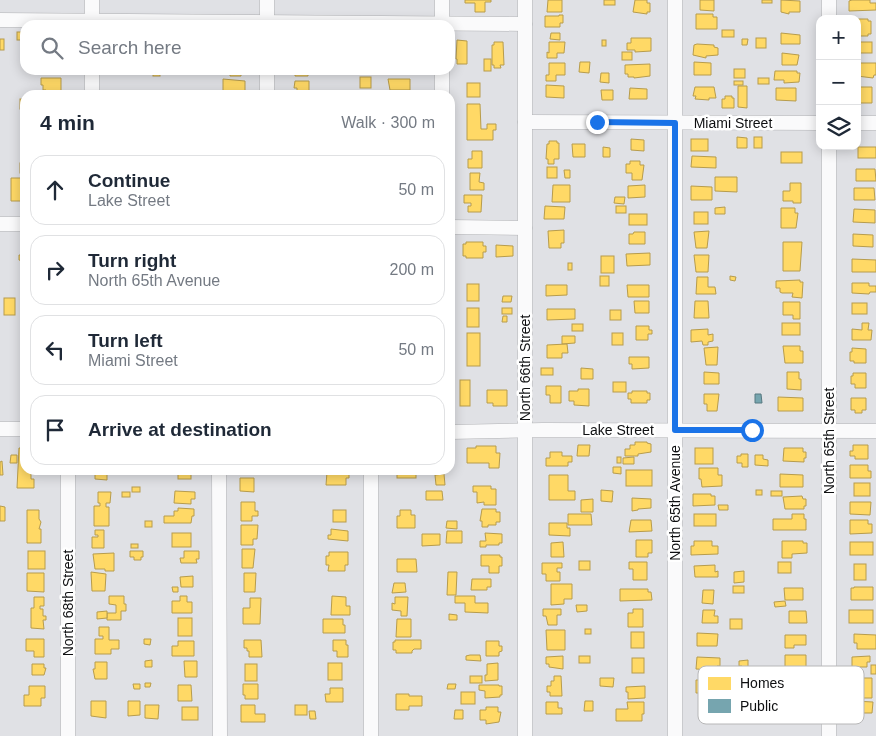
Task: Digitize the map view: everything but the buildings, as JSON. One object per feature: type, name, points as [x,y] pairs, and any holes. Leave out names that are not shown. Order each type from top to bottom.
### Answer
[{"type":"street","points":[[92,0],[92,20]]},
{"type":"street","points":[[266,0],[267,20]]},
{"type":"street","points":[[442,0],[442,20]]},
{"type":"street","name":"North 66th Street","points":[[525,0],[525,736]]},
{"type":"street","name":"North 65th Avenue","points":[[675,0],[675,736]]},
{"type":"street","points":[[828,0],[828,15]]},
{"type":"street","points":[[0,20],[20,21]]},
{"type":"street","points":[[455,24],[525,24]]},
{"type":"street","points":[[92,75],[92,90]]},
{"type":"street","points":[[267,75],[267,90]]},
{"type":"street","points":[[442,75],[442,90]]},
{"type":"street","name":"Miami Street","points":[[525,122],[816,123]]},
{"type":"street","points":[[861,123],[876,123]]},
{"type":"street","name":"North 65th Street","points":[[829,150],[829,666]]},
{"type":"street","points":[[0,224],[20,224]]},
{"type":"street","points":[[455,227],[525,228]]},
{"type":"street","points":[[0,429],[20,429]]},
{"type":"street","name":"Lake Street","points":[[455,432],[876,431]]},
{"type":"street","name":"North 68th Street","points":[[68,475],[68,736]]},
{"type":"street","points":[[219,475],[220,736]]},
{"type":"street","points":[[371,475],[371,736]]},
{"type":"route","points":[[597,122],[675,123],[675,430],[752,430]]}]
